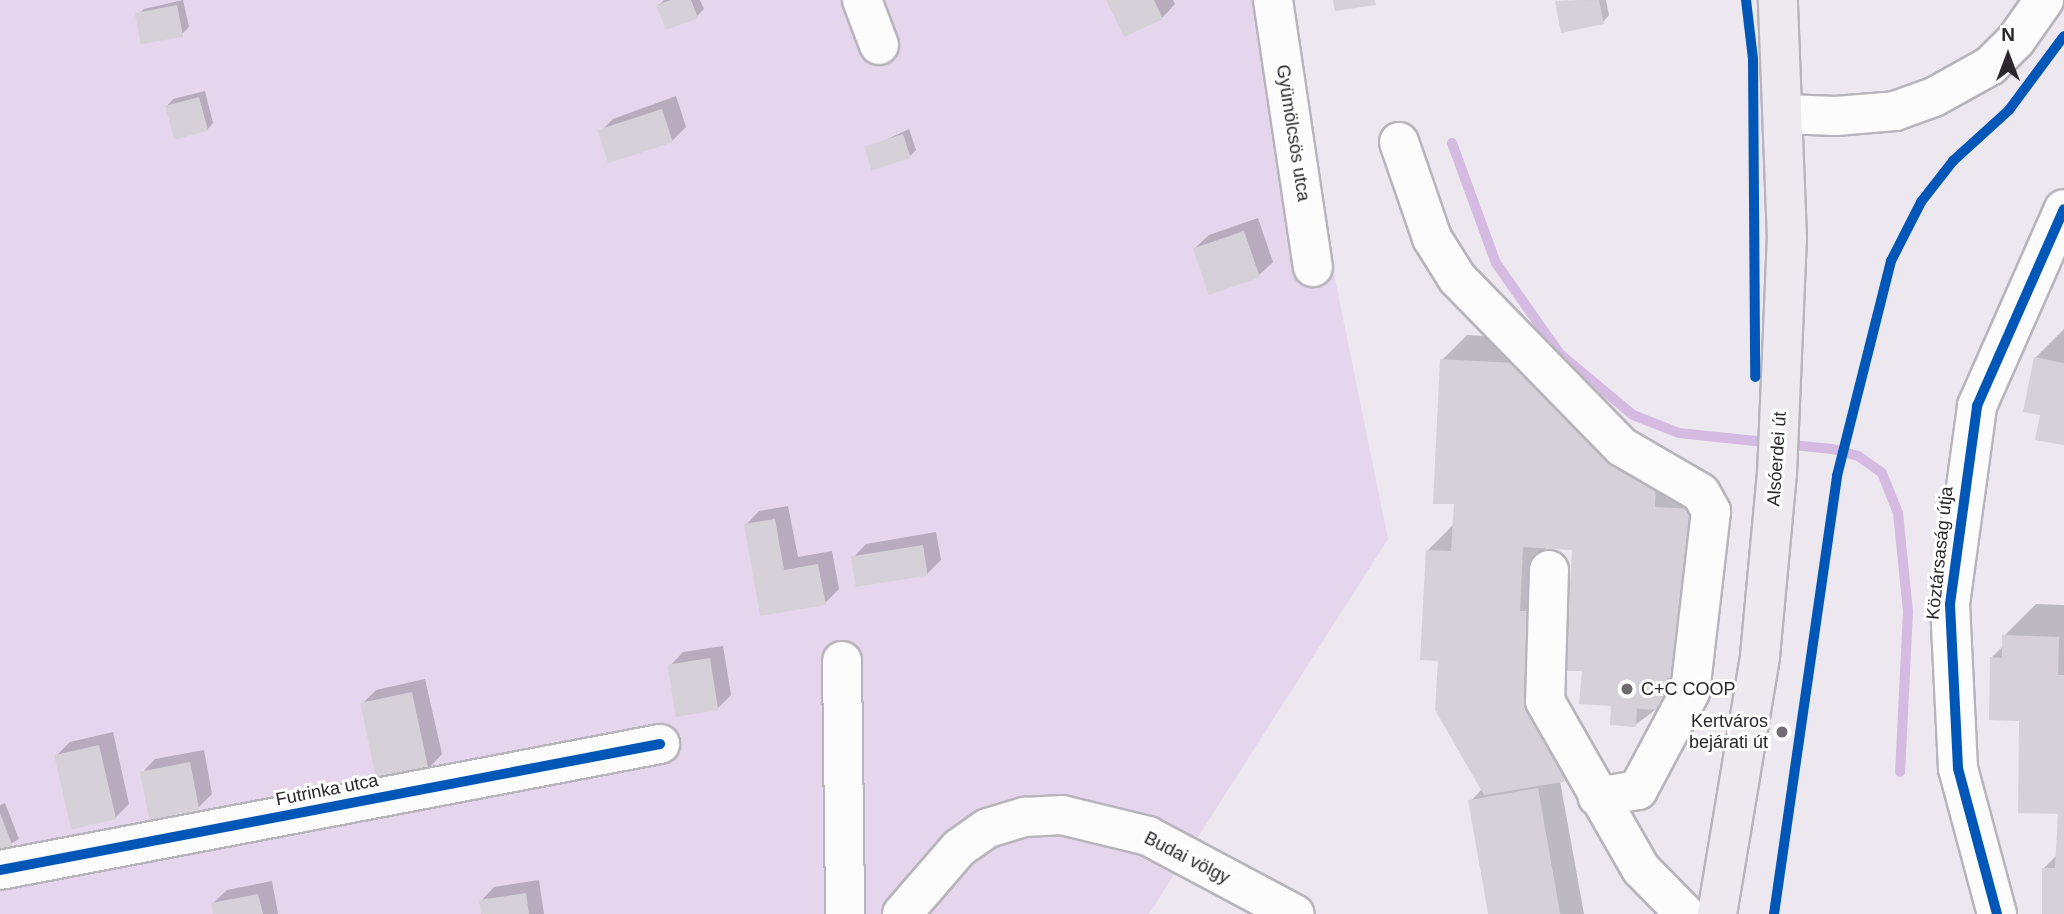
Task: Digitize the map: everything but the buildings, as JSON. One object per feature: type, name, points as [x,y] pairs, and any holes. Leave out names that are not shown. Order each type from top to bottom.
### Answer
[{"type":"main road","name":"Alsóerdei út","points":[[1717,914],[1760,656],[1777,474],[1787,239],[1785,114],[1778,0]]},
{"type":"street","points":[[862,0],[879,45]]},
{"type":"street","name":"Gyümölcsös utca","points":[[1273,0],[1313,267]]},
{"type":"street","points":[[1785,114],[1895,111],[1934,97],[1990,66],[2016,40],[2044,0]]},
{"type":"street","points":[[1399,142],[1432,238],[1457,278],[1622,447],[1702,493],[1711,512],[1690,692],[1638,790],[1598,797]]},
{"type":"street","name":"Köztársaság útja","points":[[1997,914],[1958,768],[1950,604],[1977,406],[2064,209]]},
{"type":"street","points":[[1549,570],[1545,701],[1641,869],[1685,914]]},
{"type":"street","points":[[842,661],[845,914]]},
{"type":"street","name":"Futrinka utca","points":[[0,870],[660,744]]},
{"type":"street","name":"Budai völgy","points":[[902,914],[959,848],[988,828],[1025,817],[1062,815],[1148,836],[1295,914]]},
{"type":"shaded area","points":[[0,0],[1265,0],[1298,97],[1388,539],[1149,914],[0,914]]},
{"type":"waterway","points":[[1452,143],[1496,263],[1560,354],[1633,415],[1679,433],[1832,449],[1858,456],[1882,473],[1898,513],[1908,611],[1900,772]]},
{"type":"cycle path","points":[[1746,0],[1753,59],[1755,377]]},
{"type":"cycle path","points":[[1774,914],[1837,476],[1891,261],[1921,202],[1953,161],[2009,110],[2064,36]]},
{"type":"cycle path","points":[[1997,914],[1958,768],[1950,604],[1977,406],[2064,209]]},
{"type":"cycle path","points":[[0,870],[660,744]]},
{"type":"place","name":"C+C COOP","points":[[1627,689]]},
{"type":"place","name":"Kertváros bejárati út","points":[[1782,732]]}]
